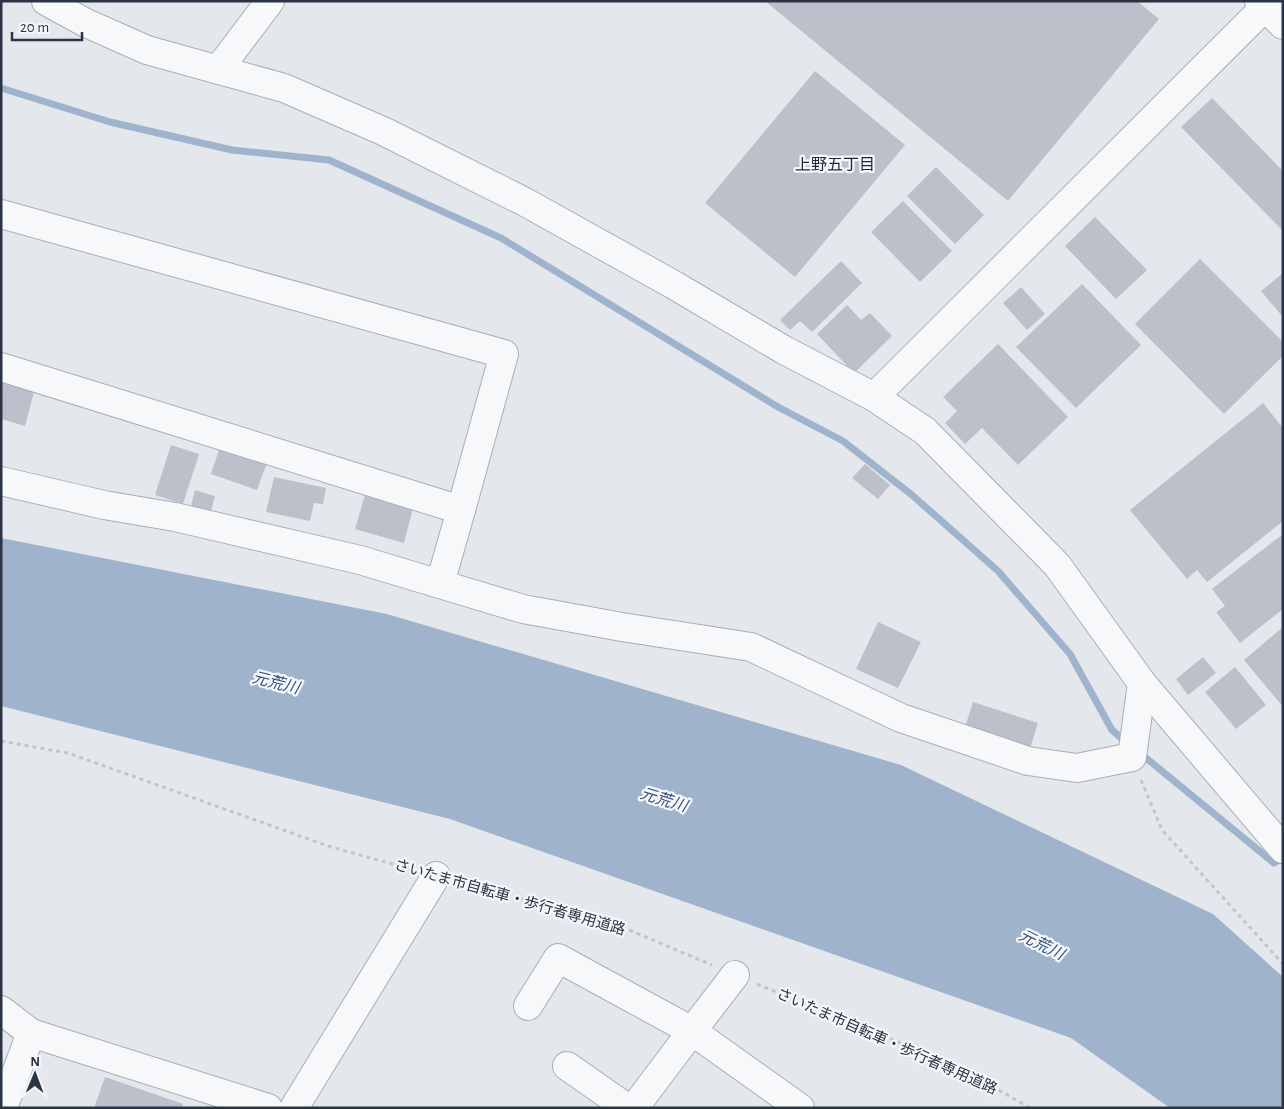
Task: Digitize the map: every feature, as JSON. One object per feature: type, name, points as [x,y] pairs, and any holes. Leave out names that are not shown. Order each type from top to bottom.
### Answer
[{"type":"street","points":[[46,1],[86,23],[147,50],[284,88],[392,135],[525,202],[674,285],[784,350],[874,397],[926,432],[1057,565],[1142,682],[1281,843]]},
{"type":"street","points":[[218,70],[270,1]]},
{"type":"street","points":[[874,397],[1269,8]]},
{"type":"street","points":[[1,214],[504,354],[440,584]]},
{"type":"street","points":[[1,367],[461,510]]},
{"type":"street","points":[[1,481],[104,504],[175,517],[360,560],[523,609],[622,628],[751,647],[901,718],[1028,761],[1077,768],[1132,757],[1142,682]]},
{"type":"street","points":[[294,1108],[436,876]]},
{"type":"street","points":[[528,1006],[558,958],[692,1031],[772,1100],[800,1108]]},
{"type":"street","points":[[634,1108],[735,975]]},
{"type":"street","points":[[1,1010],[32,1033],[268,1108]]},
{"type":"street","points":[[3,1108],[32,1033]]},
{"type":"street","points":[[567,1066],[627,1108]]},
{"type":"path","name":"さいたま市自転車・歩行者専用道路","points":[[1,741],[68,754],[328,846],[615,924],[912,1050],[998,1089],[1030,1108]]},
{"type":"path","points":[[1132,757],[1162,830],[1283,964]]},
{"type":"water","name":"元荒川","points":[[1,538],[387,614],[901,765],[1213,914],[1283,977],[1283,1108],[1170,1108],[1071,1038],[450,819],[1,706]]},
{"type":"building","points":[[765,1],[1137,1],[1159,19],[1008,201]]},
{"type":"building","points":[[815,71],[905,145],[795,277],[705,203]]},
{"type":"building","points":[[1212,98],[1283,171],[1283,231],[1181,127]]},
{"type":"building","points":[[936,167],[984,215],[955,244],[907,196]]},
{"type":"building","points":[[903,201],[952,251],[920,282],[871,232]]},
{"type":"building","points":[[1095,217],[1147,270],[1116,299],[1065,246]]},
{"type":"building","points":[[1200,259],[1283,342],[1283,356],[1224,414],[1135,324]]},
{"type":"building","points":[[841,261],[862,283],[812,332],[800,321],[790,330],[780,320]]},
{"type":"building","points":[[1283,273],[1283,317],[1261,291]]},
{"type":"building","points":[[1082,284],[1141,345],[1076,408],[1016,347]]},
{"type":"building","points":[[1021,287],[1045,314],[1027,330],[1003,303]]},
{"type":"building","points":[[847,305],[861,320],[870,313],[892,336],[854,373],[817,334]]},
{"type":"building","points":[[998,344],[1068,417],[1018,465],[982,428],[965,444],[945,423],[957,411],[943,397]]},
{"type":"building","points":[[1,383],[34,392],[25,426],[1,419]]},
{"type":"building","points":[[1263,403],[1283,428],[1283,521],[1207,582],[1197,570],[1187,579],[1130,510]]},
{"type":"building","points":[[171,445],[199,454],[183,504],[155,495]]},
{"type":"building","points":[[220,447],[267,463],[257,490],[211,474]]},
{"type":"building","points":[[865,464],[890,485],[878,499],[852,478]]},
{"type":"building","points":[[274,477],[326,488],[323,504],[314,503],[310,521],[266,512]]},
{"type":"building","points":[[195,490],[215,496],[211,511],[191,506]]},
{"type":"building","points":[[365,495],[413,508],[404,543],[355,529]]},
{"type":"building","points":[[1283,534],[1283,609],[1240,643],[1216,612],[1225,606],[1212,589]]},
{"type":"building","points":[[878,622],[921,642],[898,688],[856,669]]},
{"type":"building","points":[[1283,627],[1283,707],[1244,660]]},
{"type":"building","points":[[1203,657],[1216,673],[1188,695],[1176,679]]},
{"type":"building","points":[[1235,667],[1266,705],[1236,729],[1205,692]]},
{"type":"building","points":[[973,702],[1038,723],[1030,748],[965,727]]},
{"type":"building","points":[[105,1077],[183,1104],[182,1108],[94,1108]]},
{"type":"waterway","points":[[1,88],[110,122],[232,150],[329,160],[501,238],[778,407],[843,441],[912,495],[998,571],[1070,654],[1112,730],[1127,743]]},
{"type":"waterway","points":[[1140,753],[1274,863],[1283,858]]},
{"type":"district","name":"上野五丁目","points":[[835,164]]}]
